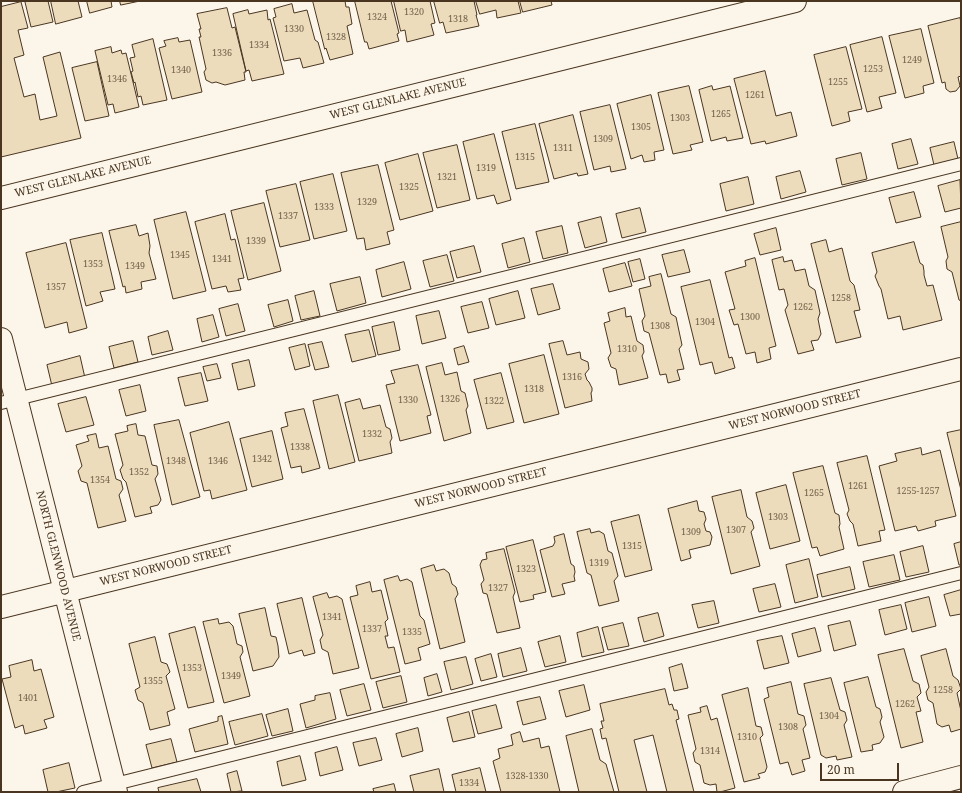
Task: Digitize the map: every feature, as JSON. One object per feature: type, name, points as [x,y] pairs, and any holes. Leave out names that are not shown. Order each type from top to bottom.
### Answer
[{"type":"street","name":"WEST GLENLAKE AVENUE","points":[[1,198],[795,1]]},
{"type":"street","name":"NORTH GLENWOOD AVENUE","points":[[1,339],[9,401],[65,591],[115,788]]},
{"type":"street","name":"WEST NORWOOD STREET","points":[[1,607],[961,369]]},
{"type":"street","points":[[904,792],[949,784]]},
{"type":"lane","points":[[9,401],[961,164]]},
{"type":"lane","points":[[83,792],[115,788],[961,573]]},
{"type":"building","points":[[48,1],[53,22],[31,27],[25,2]]},
{"type":"building","points":[[51,1],[78,1],[82,17],[56,24]]},
{"type":"building","points":[[87,1],[111,1],[112,7],[90,13]]},
{"type":"building","points":[[120,1],[140,1],[121,5]]},
{"type":"building","points":[[313,1],[345,1],[346,7],[349,7],[352,24],[347,26],[353,54],[330,60],[326,48],[325,49]]},
{"type":"building","points":[[355,1],[391,1],[399,33],[397,34],[399,41],[369,49],[367,42],[365,42]]},
{"type":"building","points":[[394,1],[430,1],[435,23],[431,24],[434,35],[407,42],[405,30],[401,31]]},
{"type":"building","points":[[434,1],[474,1],[479,26],[446,33],[443,22],[440,23]]},
{"type":"building","points":[[476,1],[518,1],[521,13],[497,18],[496,10],[480,14]]},
{"type":"building","points":[[520,1],[551,1],[552,5],[523,12]]},
{"type":"building","points":[[21,2],[28,28],[18,30],[24,55],[14,58],[24,97],[35,94],[40,120],[57,116],[43,57],[60,52],[81,138],[1,157],[1,7]]},
{"type":"building","points":[[292,4],[294,13],[307,10],[315,40],[318,42],[324,63],[303,68],[300,58],[284,61],[273,18],[276,17],[274,9]]},
{"type":"building","points":[[227,8],[232,28],[235,27],[246,72],[244,72],[245,80],[225,85],[216,82],[212,83],[206,80],[204,72],[206,69],[199,37],[201,37],[199,29],[201,29],[197,14]]},
{"type":"building","points":[[248,10],[249,14],[267,10],[268,20],[270,19],[284,74],[252,81],[249,70],[246,71],[233,14]]},
{"type":"building","points":[[960,18],[961,76],[958,77],[960,86],[956,91],[950,92],[946,89],[945,82],[942,83],[928,26]]},
{"type":"building","points":[[921,29],[934,83],[923,86],[924,93],[905,98],[889,36]]},
{"type":"building","points":[[882,37],[896,93],[879,97],[882,108],[867,112],[850,45]]},
{"type":"building","points":[[178,38],[179,42],[190,40],[202,92],[172,99],[159,48],[166,46],[164,41]]},
{"type":"building","points":[[153,39],[167,100],[143,105],[141,96],[138,97],[135,82],[134,83],[131,72],[133,71],[130,58],[135,57],[132,45]]},
{"type":"building","points":[[111,47],[112,53],[121,50],[122,54],[126,53],[139,107],[115,113],[113,104],[108,105],[95,51]]},
{"type":"building","points":[[846,47],[862,109],[848,112],[850,121],[832,126],[814,55]]},
{"type":"building","points":[[97,62],[109,116],[85,121],[72,68]]},
{"type":"building","points":[[765,71],[776,116],[791,112],[797,136],[766,144],[765,141],[751,144],[734,79]]},
{"type":"building","points":[[689,86],[703,142],[690,145],[692,150],[673,154],[658,93]]},
{"type":"building","points":[[712,86],[713,90],[730,86],[743,138],[727,141],[726,137],[711,141],[699,90]]},
{"type":"building","points":[[651,95],[664,150],[654,152],[655,160],[644,162],[642,155],[631,159],[617,104]]},
{"type":"building","points":[[610,105],[626,169],[611,172],[610,166],[594,170],[580,112]]},
{"type":"building","points":[[573,115],[588,174],[578,176],[577,173],[554,179],[539,124]]},
{"type":"building","points":[[535,124],[549,182],[516,189],[502,132]]},
{"type":"building","points":[[494,134],[511,200],[497,204],[494,195],[477,199],[463,142]]},
{"type":"building","points":[[911,139],[918,164],[898,169],[892,144]]},
{"type":"building","points":[[954,142],[958,159],[934,165],[930,148]]},
{"type":"building","points":[[457,145],[470,200],[437,208],[423,153]]},
{"type":"building","points":[[861,153],[867,179],[842,185],[836,159]]},
{"type":"building","points":[[418,154],[433,211],[400,220],[385,163]]},
{"type":"building","points":[[378,165],[394,230],[387,232],[390,244],[366,250],[364,238],[357,239],[341,173]]},
{"type":"building","points":[[800,171],[806,192],[781,199],[776,177]]},
{"type":"building","points":[[333,174],[347,231],[314,239],[300,182]]},
{"type":"building","points":[[748,177],[754,204],[726,211],[720,184]]},
{"type":"building","points":[[960,180],[961,208],[945,212],[938,186]]},
{"type":"building","points":[[296,184],[310,240],[280,247],[266,191]]},
{"type":"building","points":[[914,192],[921,217],[896,223],[889,198]]},
{"type":"building","points":[[264,203],[281,271],[248,280],[231,211]]},
{"type":"building","points":[[640,208],[646,232],[622,238],[616,214]]},
{"type":"building","points":[[186,212],[206,291],[173,299],[154,220]]},
{"type":"building","points":[[225,214],[231,240],[235,239],[244,278],[238,279],[241,290],[228,292],[226,286],[212,289],[195,222]]},
{"type":"building","points":[[601,217],[607,242],[585,248],[578,223]]},
{"type":"building","points":[[961,222],[961,301],[959,300],[952,272],[947,269],[946,261],[948,257],[941,227]]},
{"type":"building","points":[[136,225],[139,236],[148,233],[150,246],[149,253],[156,279],[141,282],[142,289],[126,293],[125,286],[123,287],[109,231]]},
{"type":"building","points":[[562,226],[568,253],[543,259],[536,232]]},
{"type":"building","points":[[776,228],[781,250],[760,255],[754,234]]},
{"type":"building","points":[[102,233],[115,289],[100,292],[103,301],[86,306],[70,240]]},
{"type":"building","points":[[524,238],[530,262],[508,268],[502,244]]},
{"type":"building","points":[[826,240],[829,252],[842,248],[850,281],[854,285],[860,310],[854,311],[861,337],[836,343],[811,244]]},
{"type":"building","points":[[914,242],[920,263],[923,265],[927,286],[933,285],[942,320],[903,330],[900,316],[888,319],[881,289],[875,276],[877,272],[872,253]]},
{"type":"building","points":[[66,243],[87,328],[69,333],[67,322],[45,328],[26,253]]},
{"type":"building","points":[[474,246],[481,272],[457,278],[450,252]]},
{"type":"building","points":[[684,250],[690,272],[668,277],[662,255]]},
{"type":"building","points":[[447,255],[454,281],[430,287],[423,261]]},
{"type":"building","points":[[783,257],[784,262],[792,260],[795,271],[805,269],[809,286],[815,290],[820,313],[818,319],[821,334],[818,340],[811,341],[814,350],[798,354],[785,310],[788,305],[784,289],[779,290],[772,260]]},
{"type":"building","points":[[755,258],[776,346],[769,348],[771,359],[757,363],[755,352],[746,354],[738,324],[734,325],[729,310],[735,309],[725,272],[746,266],[745,261]]},
{"type":"building","points":[[640,259],[645,279],[633,282],[628,262]]},
{"type":"building","points":[[404,262],[411,289],[382,297],[376,270]]},
{"type":"building","points":[[625,263],[632,286],[609,292],[603,269]]},
{"type":"building","points":[[661,274],[671,314],[676,317],[682,345],[679,349],[684,369],[677,370],[680,380],[668,383],[666,374],[660,375],[649,333],[644,331],[642,321],[645,316],[639,289],[651,286],[649,277]]},
{"type":"building","points":[[360,277],[366,303],[337,311],[330,284]]},
{"type":"building","points":[[710,280],[729,358],[732,357],[735,368],[715,374],[712,362],[700,365],[681,287]]},
{"type":"building","points":[[553,284],[560,309],[538,315],[531,289]]},
{"type":"building","points":[[314,291],[320,316],[301,320],[295,296]]},
{"type":"building","points":[[518,291],[525,318],[496,325],[489,299]]},
{"type":"building","points":[[288,300],[293,321],[274,327],[268,305]]},
{"type":"building","points":[[482,302],[489,328],[468,333],[461,307]]},
{"type":"building","points":[[238,304],[245,331],[226,336],[219,309]]},
{"type":"building","points":[[625,308],[626,317],[631,316],[637,341],[643,345],[644,352],[642,356],[648,378],[619,385],[616,369],[611,367],[608,358],[611,353],[604,323],[610,321],[608,313]]},
{"type":"building","points":[[439,311],[446,338],[422,344],[416,316]]},
{"type":"building","points":[[213,315],[219,337],[202,342],[197,319]]},
{"type":"building","points":[[394,322],[400,350],[378,355],[372,327]]},
{"type":"building","points":[[369,330],[376,356],[352,362],[345,335]]},
{"type":"building","points":[[168,331],[173,350],[152,355],[148,337]]},
{"type":"building","points":[[133,341],[138,362],[114,368],[109,347]]},
{"type":"building","points":[[563,341],[567,355],[580,352],[581,359],[588,362],[589,369],[585,374],[592,388],[592,401],[565,408],[549,344]]},
{"type":"building","points":[[322,342],[329,367],[315,370],[308,345]]},
{"type":"building","points":[[305,344],[310,366],[295,370],[289,348]]},
{"type":"building","points":[[464,346],[469,362],[458,365],[454,349]]},
{"type":"building","points":[[544,355],[559,414],[524,423],[509,364]]},
{"type":"building","points":[[80,356],[85,378],[52,386],[47,365]]},
{"type":"building","points":[[249,360],[255,386],[238,390],[232,364]]},
{"type":"building","points":[[442,363],[445,375],[457,372],[461,391],[465,393],[468,406],[466,410],[471,433],[444,441],[426,367]]},
{"type":"building","points":[[217,364],[221,378],[207,381],[203,367]]},
{"type":"building","points":[[418,365],[431,415],[427,416],[431,433],[400,441],[386,385],[395,383],[391,371]]},
{"type":"building","points":[[201,373],[208,401],[185,406],[178,378]]},
{"type":"building","points":[[501,373],[514,422],[487,429],[474,380]]},
{"type":"building","points":[[140,385],[146,411],[126,416],[119,390]]},
{"type":"building","points":[[338,395],[355,462],[329,469],[313,401]]},
{"type":"building","points":[[86,397],[94,425],[66,432],[58,404]]},
{"type":"building","points":[[360,399],[363,409],[380,405],[386,427],[390,429],[392,438],[390,442],[392,453],[359,461],[345,403]]},
{"type":"building","points":[[304,409],[320,468],[302,473],[301,466],[291,468],[281,428],[288,426],[285,413]]},
{"type":"building","points":[[179,420],[200,497],[172,505],[154,425]]},
{"type":"building","points":[[229,422],[247,490],[212,499],[210,490],[204,491],[190,433]]},
{"type":"building","points":[[136,424],[138,435],[145,436],[152,465],[157,466],[158,474],[155,479],[161,500],[158,505],[150,507],[152,513],[135,517],[126,482],[123,479],[120,470],[123,465],[115,434],[128,431],[127,426]]},
{"type":"building","points":[[961,430],[961,490],[947,433]]},
{"type":"building","points":[[272,431],[283,479],[252,487],[240,439]]},
{"type":"building","points":[[96,434],[99,448],[108,446],[116,479],[121,481],[123,489],[119,495],[126,521],[98,528],[87,483],[81,481],[78,471],[82,466],[76,445],[89,441],[87,436]]},
{"type":"building","points":[[921,448],[922,455],[940,450],[956,516],[935,521],[936,526],[918,531],[916,526],[895,531],[879,466],[897,461],[895,454]]},
{"type":"building","points":[[867,456],[885,530],[879,531],[881,541],[858,546],[853,524],[847,514],[849,510],[837,463]]},
{"type":"building","points":[[823,466],[835,513],[839,515],[839,527],[844,549],[820,556],[817,547],[812,548],[793,473]]},
{"type":"building","points":[[786,485],[800,541],[770,549],[756,493]]},
{"type":"building","points":[[741,490],[747,517],[752,521],[754,528],[751,532],[760,566],[731,574],[712,497]]},
{"type":"building","points":[[697,501],[699,511],[704,512],[706,519],[704,524],[706,531],[710,532],[712,537],[710,545],[689,550],[691,558],[681,561],[668,509]]},
{"type":"building","points":[[639,515],[652,570],[625,577],[611,522]]},
{"type":"building","points":[[590,529],[591,533],[599,531],[604,534],[608,551],[612,553],[618,576],[614,581],[619,601],[599,606],[591,575],[587,573],[577,532]]},
{"type":"building","points":[[564,534],[571,564],[574,566],[575,581],[562,584],[565,594],[552,597],[540,550],[553,546],[555,542],[554,537]]},
{"type":"building","points":[[533,540],[546,592],[533,595],[534,599],[520,602],[506,547]]},
{"type":"building","points":[[961,542],[961,565],[959,565],[954,544]]},
{"type":"building","points":[[923,546],[929,572],[906,577],[900,552]]},
{"type":"building","points":[[504,549],[515,592],[513,597],[520,628],[497,633],[487,594],[483,593],[481,584],[484,580],[480,565],[482,560],[487,559],[486,553]]},
{"type":"building","points":[[894,555],[900,580],[869,587],[863,562]]},
{"type":"building","points":[[809,559],[818,597],[795,603],[786,565]]},
{"type":"building","points":[[434,565],[436,571],[444,569],[449,573],[452,584],[456,587],[458,594],[455,599],[465,642],[440,649],[421,569]]},
{"type":"building","points":[[850,567],[855,589],[822,597],[817,575]]},
{"type":"building","points":[[398,576],[400,581],[407,579],[412,582],[420,616],[424,620],[430,644],[418,648],[421,660],[405,664],[384,580]]},
{"type":"building","points":[[370,582],[372,592],[381,590],[388,619],[385,622],[388,636],[385,636],[388,648],[394,647],[400,672],[371,679],[350,597],[358,595],[356,586]]},
{"type":"building","points":[[775,584],[781,607],[759,612],[753,589]]},
{"type":"building","points":[[961,590],[961,614],[950,616],[944,595]]},
{"type":"building","points":[[327,593],[329,598],[337,596],[342,599],[359,668],[333,674],[328,652],[322,649],[320,640],[323,635],[313,597]]},
{"type":"building","points":[[929,597],[936,626],[912,632],[905,603]]},
{"type":"building","points":[[302,598],[315,653],[304,656],[302,650],[289,654],[277,604]]},
{"type":"building","points":[[714,601],[719,623],[698,628],[692,605]]},
{"type":"building","points":[[901,605],[907,629],[885,635],[879,610]]},
{"type":"building","points":[[265,608],[271,636],[276,637],[279,657],[273,666],[253,671],[239,614]]},
{"type":"building","points":[[658,613],[664,636],[644,642],[638,618]]},
{"type":"building","points":[[218,619],[219,624],[229,622],[233,626],[237,644],[242,646],[243,652],[240,657],[250,696],[224,703],[203,622]]},
{"type":"building","points":[[850,621],[856,645],[834,651],[828,626]]},
{"type":"building","points":[[623,623],[629,646],[608,650],[602,628]]},
{"type":"building","points":[[195,627],[214,702],[188,708],[169,634]]},
{"type":"building","points":[[598,627],[604,652],[582,657],[577,633]]},
{"type":"building","points":[[815,628],[821,651],[798,657],[792,634]]},
{"type":"building","points":[[560,636],[566,662],[545,667],[538,642]]},
{"type":"building","points":[[782,636],[789,663],[764,669],[757,641]]},
{"type":"building","points":[[155,637],[161,662],[167,664],[170,672],[166,676],[175,709],[167,712],[170,725],[150,730],[143,703],[138,700],[135,690],[140,687],[129,644]]},
{"type":"building","points":[[521,648],[527,671],[503,677],[498,654]]},
{"type":"building","points":[[904,649],[913,681],[919,684],[921,693],[917,697],[921,711],[916,712],[923,742],[901,748],[878,655]]},
{"type":"building","points":[[946,649],[953,676],[958,680],[961,689],[957,693],[961,711],[961,729],[951,732],[949,725],[942,727],[937,724],[933,703],[928,700],[926,692],[929,687],[921,656]]},
{"type":"building","points":[[491,654],[497,677],[481,681],[475,659]]},
{"type":"building","points":[[466,657],[473,684],[451,690],[444,662]]},
{"type":"building","points":[[32,660],[34,671],[41,669],[54,717],[44,720],[47,728],[25,734],[23,725],[15,728],[2,679],[11,677],[9,666]]},
{"type":"building","points":[[682,664],[688,688],[674,691],[669,668]]},
{"type":"building","points":[[437,674],[442,692],[428,696],[424,678]]},
{"type":"building","points":[[401,676],[407,702],[383,708],[376,682]]},
{"type":"building","points":[[868,677],[876,707],[880,709],[882,717],[880,722],[884,737],[880,743],[872,745],[873,750],[861,752],[844,683]]},
{"type":"building","points":[[831,678],[840,710],[845,712],[847,720],[844,725],[852,757],[837,760],[836,756],[826,758],[821,755],[804,684]]},
{"type":"building","points":[[791,682],[798,714],[804,716],[806,725],[803,729],[810,758],[802,760],[805,771],[792,775],[788,762],[780,764],[764,699],[769,697],[767,688]]},
{"type":"building","points":[[364,684],[371,710],[347,716],[340,690]]},
{"type":"building","points":[[584,685],[590,710],[566,717],[559,691]]},
{"type":"building","points":[[748,688],[756,726],[761,727],[763,735],[760,738],[767,767],[765,772],[758,774],[760,778],[744,782],[722,695]]},
{"type":"building","points":[[665,689],[669,705],[672,704],[674,710],[677,710],[679,719],[676,720],[694,792],[667,792],[653,735],[634,740],[647,792],[619,792],[606,738],[602,739],[600,729],[603,728],[601,721],[604,721],[600,704]]},
{"type":"building","points":[[330,693],[336,719],[306,728],[300,704],[315,700],[315,696]]},
{"type":"building","points":[[540,697],[546,719],[523,725],[517,702]]},
{"type":"building","points":[[496,705],[502,728],[478,734],[472,711]]},
{"type":"building","points":[[707,706],[711,720],[717,718],[735,788],[720,792],[717,792],[716,784],[710,785],[704,783],[700,765],[695,762],[693,753],[696,749],[688,715],[701,712],[700,708]]},
{"type":"building","points":[[288,709],[293,731],[272,736],[266,715]]},
{"type":"building","points":[[469,712],[475,737],[453,742],[447,718]]},
{"type":"building","points":[[262,714],[268,736],[235,745],[229,722]]},
{"type":"building","points":[[222,716],[228,744],[195,752],[189,729],[218,721],[218,717]]},
{"type":"building","points":[[418,728],[423,751],[402,757],[396,734]]},
{"type":"building","points":[[592,729],[600,760],[606,764],[614,792],[579,792],[566,736]]},
{"type":"building","points":[[520,732],[523,742],[539,738],[541,748],[549,746],[560,792],[501,792],[493,761],[500,758],[498,749],[513,745],[511,735]]},
{"type":"building","points":[[376,738],[382,760],[359,766],[353,743]]},
{"type":"building","points":[[171,739],[177,762],[152,768],[146,745]]},
{"type":"building","points":[[337,747],[343,770],[320,776],[315,753]]},
{"type":"building","points":[[300,756],[306,780],[282,786],[277,762]]},
{"type":"building","points":[[69,763],[75,788],[48,792],[43,770]]},
{"type":"building","points":[[480,768],[486,792],[456,792],[452,775]]},
{"type":"building","points":[[439,769],[444,792],[414,792],[410,776]]},
{"type":"building","points":[[237,771],[242,791],[231,792],[227,774]]},
{"type":"building","points":[[197,779],[201,792],[159,792],[158,788]]},
{"type":"building","points":[[394,784],[396,792],[374,792],[373,789]]}]
